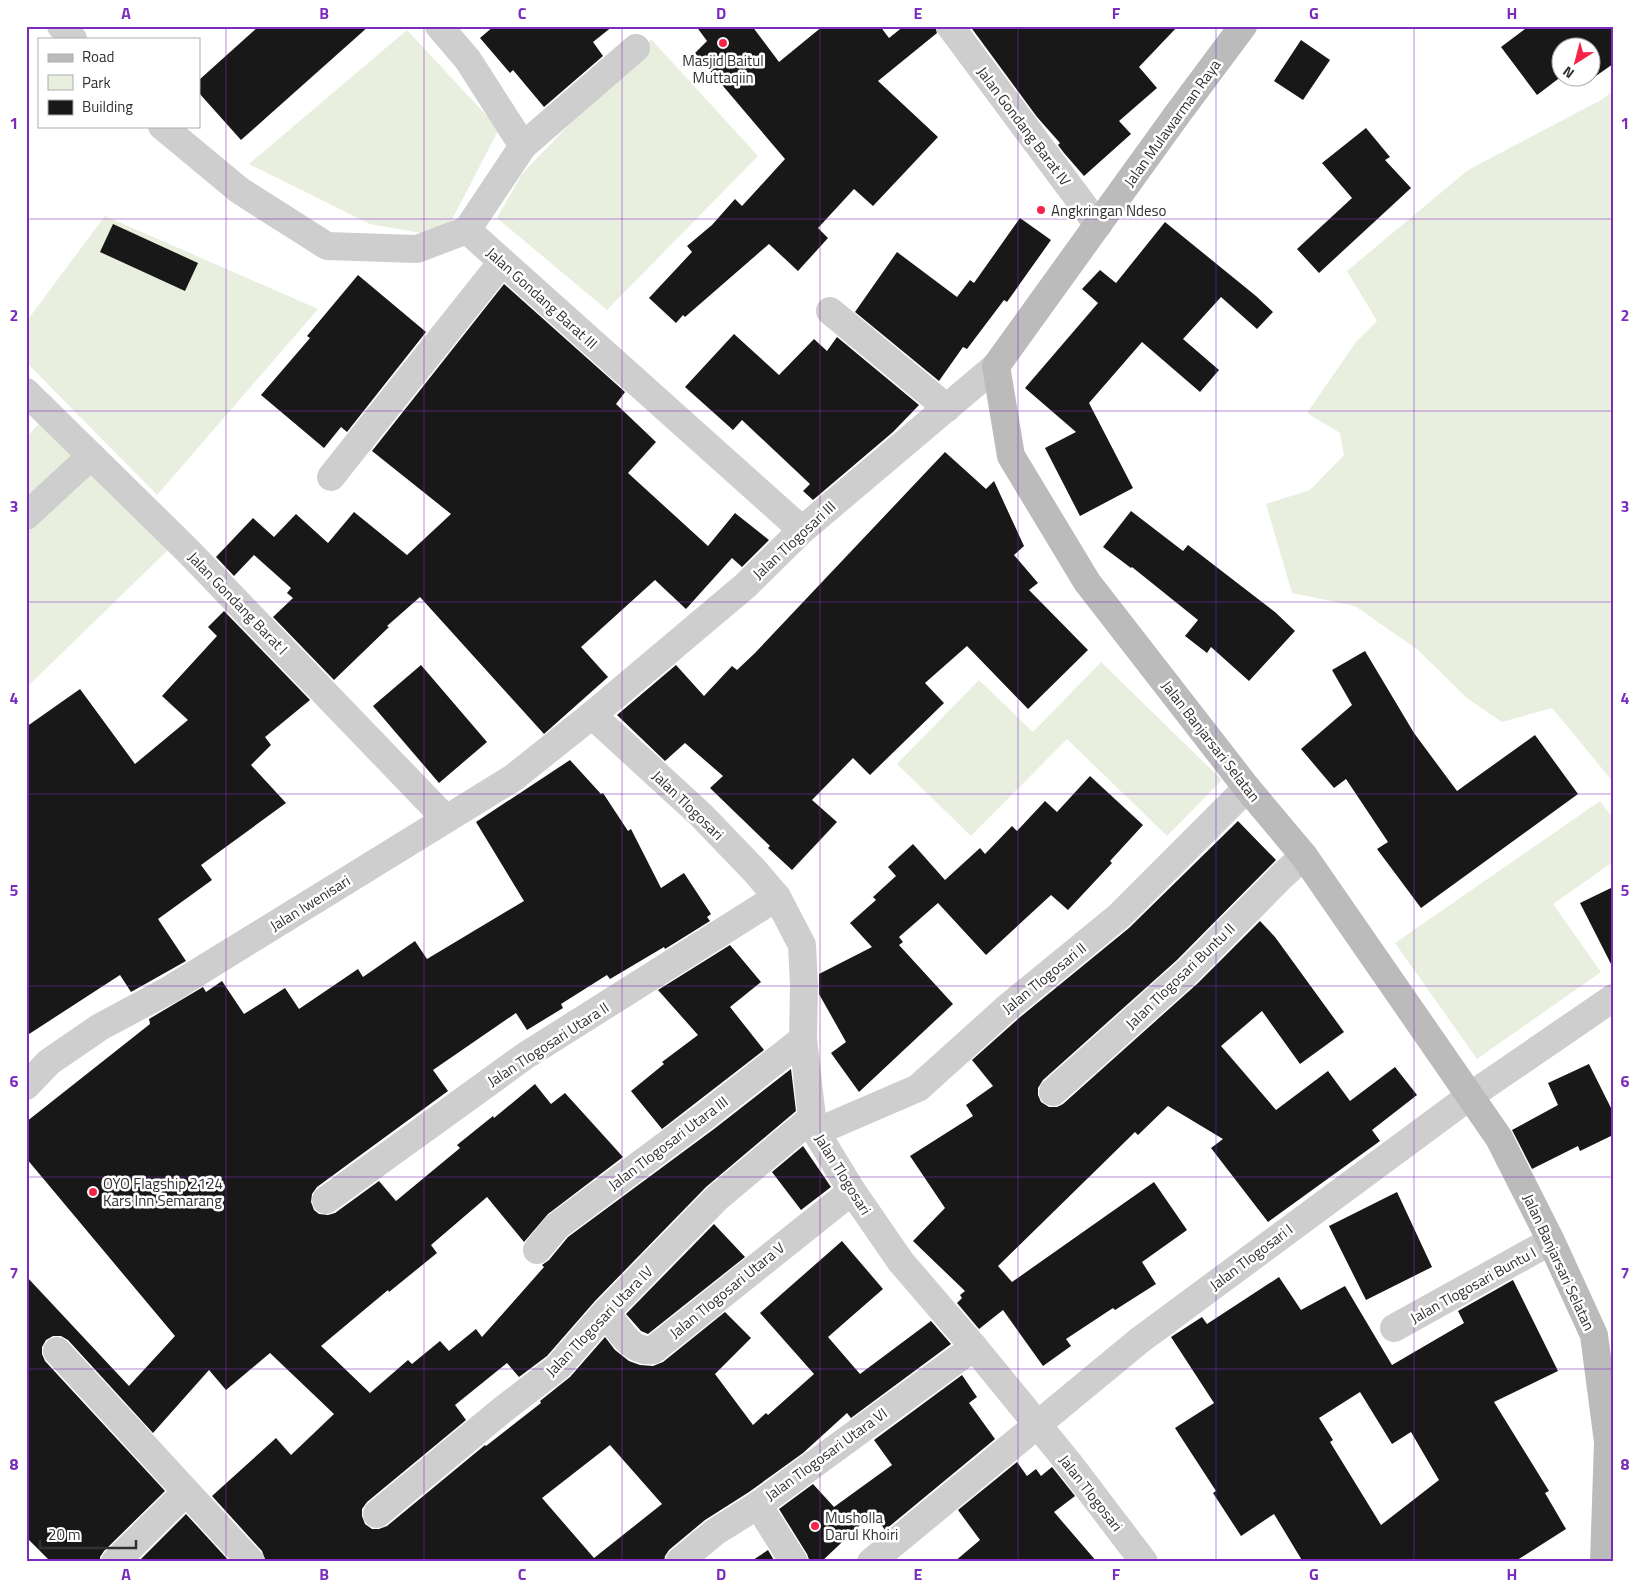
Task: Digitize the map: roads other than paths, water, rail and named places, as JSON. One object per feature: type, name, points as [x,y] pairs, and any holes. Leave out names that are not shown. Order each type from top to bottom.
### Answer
[{"type":"main road","name":"Jalan Mulawarman Raya","points":[[996,366],[1243,26]]},
{"type":"main road","name":"Jalan Banjarsari Selatan","points":[[996,366],[1011,456],[1086,582],[1246,788],[1304,856],[1499,1138],[1551,1241],[1594,1335],[1608,1442],[1604,1562]]},
{"type":"street","points":[[61,26],[72,38]]},
{"type":"street","points":[[439,26],[468,60],[523,146]]},
{"type":"street","name":"Jalan Gondang Barat IV","points":[[950,26],[1098,225]]},
{"type":"street","points":[[164,128],[239,190],[327,246],[417,249],[467,230],[523,146],[636,48]]},
{"type":"street","name":"Jalan Gondang Barat III","points":[[467,230],[802,530]]},
{"type":"street","points":[[331,477],[502,262]]},
{"type":"street","points":[[830,311],[947,408]]},
{"type":"street","name":"Jalan Tlogosari III","points":[[592,715],[745,586],[802,530],[996,366]]},
{"type":"street","name":"Jalan Gondang Barat I","points":[[26,392],[187,550],[446,819]]},
{"type":"street","points":[[26,516],[91,456]]},
{"type":"street","name":"Jalan Iwenisari","points":[[26,1086],[49,1062],[100,1027],[169,990],[513,778],[592,715]]},
{"type":"street","name":"Jalan Tlogosari","points":[[592,715],[701,815],[777,897],[802,945],[804,985],[803,1039],[814,1125],[852,1190],[901,1262],[974,1347],[1144,1562]]},
{"type":"street","name":"Jalan Tlogosari II","points":[[814,1125],[918,1088],[1009,1006],[1119,916],[1246,788]]},
{"type":"street","name":"Jalan Tlogosari Buntu II","points":[[1053,1092],[1188,971],[1304,856]]},
{"type":"street","name":"Jalan Tlogosari Utara II","points":[[326,1200],[525,1056],[777,897]]},
{"type":"street","points":[[1470,1096],[1613,998]]},
{"type":"street","name":"Jalan Tlogosari Utara III","points":[[536,1250],[556,1226],[705,1116],[803,1039]]},
{"type":"street","name":"Jalan Tlogosari I","points":[[871,1562],[1140,1340],[1470,1096]]},
{"type":"street","name":"Jalan Tlogosari Utara IV","points":[[376,1514],[501,1411],[558,1367],[606,1312],[717,1198],[814,1125]]},
{"type":"street","name":"Jalan Tlogosari Utara V","points":[[606,1312],[630,1344],[643,1351],[653,1350],[852,1190]]},
{"type":"street","name":"Jalan Tlogosari Buntu I","points":[[1394,1328],[1551,1241]]},
{"type":"street","name":"Jalan Tlogosari Utara VI","points":[[679,1562],[715,1532],[758,1504],[974,1347]]},
{"type":"street","points":[[57,1351],[251,1562]]},
{"type":"street","points":[[114,1562],[186,1492]]},
{"type":"street","points":[[758,1504],[794,1562]]},
{"type":"place","name":"Masjid Baitul Muttaqiin","points":[[723,43]]},
{"type":"place","name":"Angkringan Ndeso","points":[[1041,210]]},
{"type":"place","name":"OYO Flagship 2124 Kars Inn Semarang","points":[[93,1192]]},
{"type":"place","name":"Musholla Darul Khoiri","points":[[815,1526]]}]
